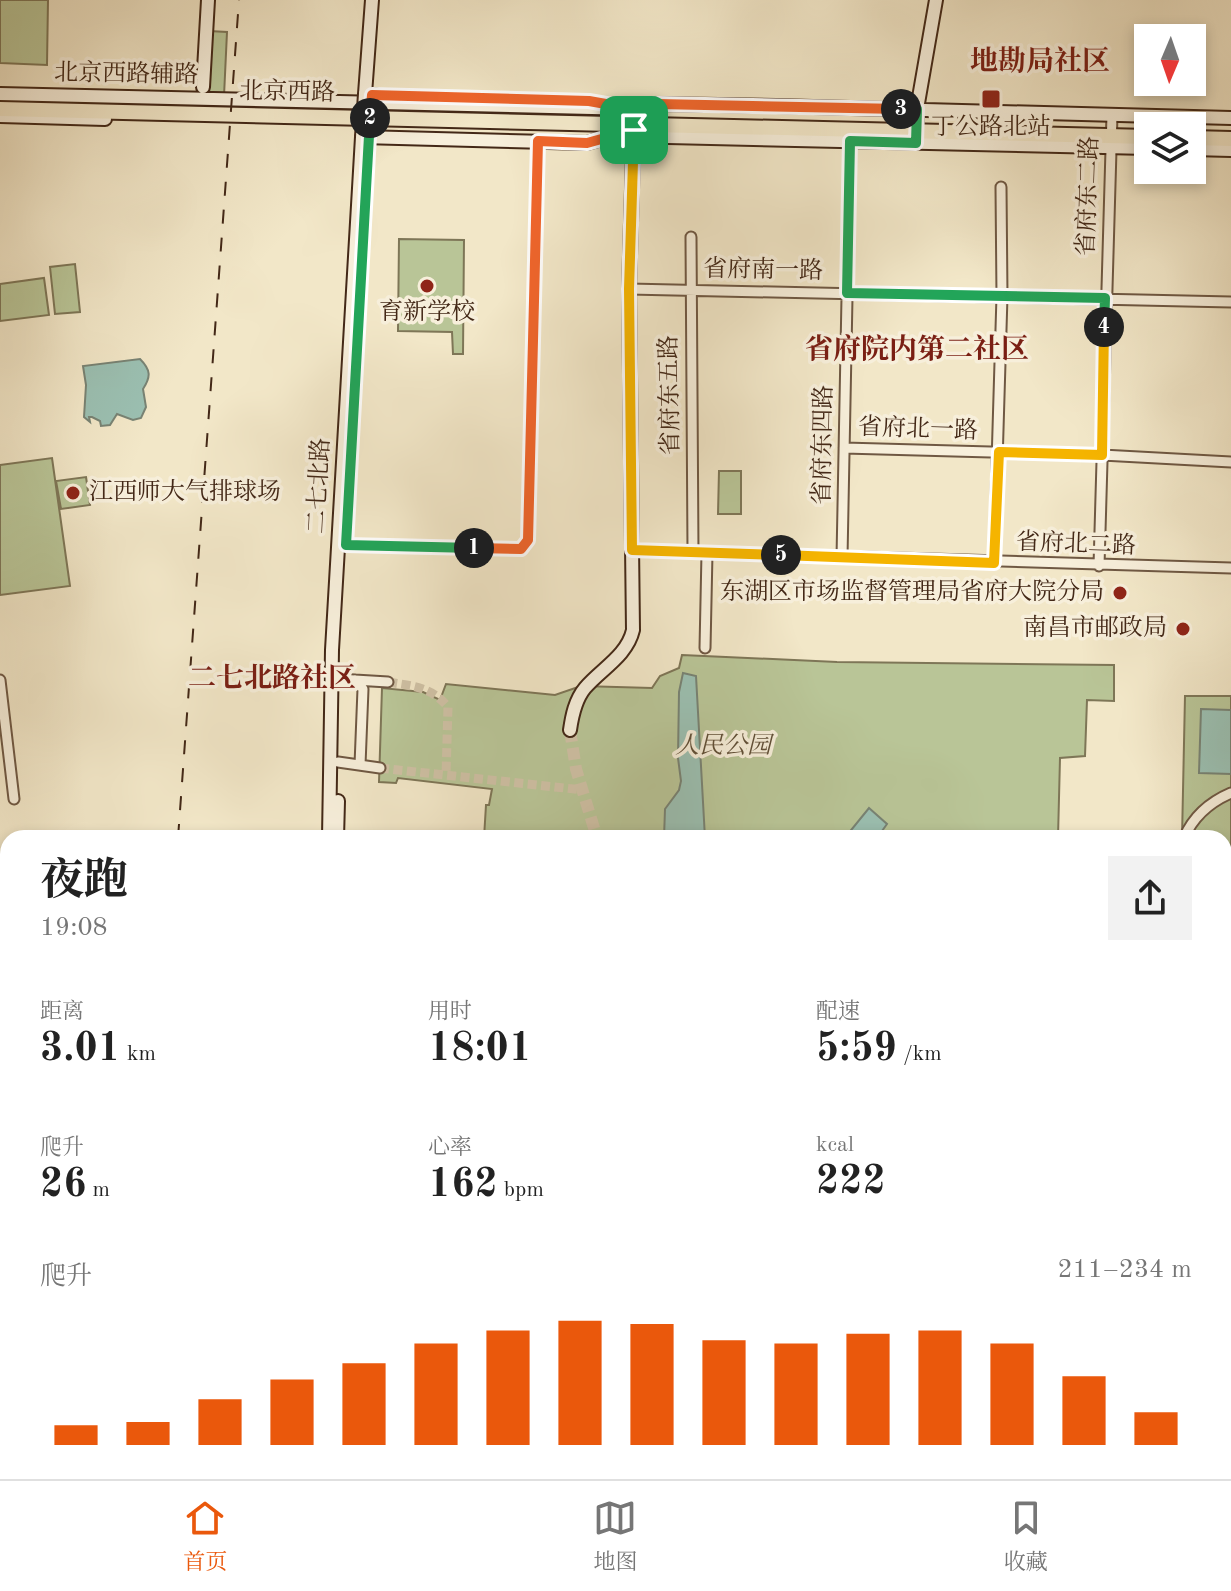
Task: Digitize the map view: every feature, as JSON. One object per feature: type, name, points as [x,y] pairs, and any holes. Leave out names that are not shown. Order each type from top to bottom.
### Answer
[{"type":"main road","points":[[203,87],[208,0]]},
{"type":"main road","points":[[369,94],[372,0]]},
{"type":"main road","points":[[366,137],[379,0]]},
{"type":"main road","points":[[917,125],[936,0]]},
{"type":"main road","name":"北京西路辅路","points":[[0,94],[634,120]]},
{"type":"main road","name":"北京西路辅路","points":[[369,94],[589,101],[668,137],[850,141],[917,125],[1111,131],[1231,118]]},
{"type":"main road","name":"北京西路","points":[[0,102],[634,120]]},
{"type":"main road","name":"北京西路","points":[[0,109],[1134,129]]},
{"type":"main road","name":"北京西路辅路","points":[[0,116],[634,120]]},
{"type":"main road","points":[[570,730],[573,713],[583,690],[623,651],[633,630],[629,289],[634,120]]},
{"type":"main road","name":"北京西路辅路","points":[[366,137],[587,143],[634,120]]},
{"type":"main road","points":[[1206,129],[1231,130]]},
{"type":"main road","name":"北京西路辅路","points":[[1111,131],[1134,142]]},
{"type":"main road","name":"北京西路","points":[[1111,131],[1134,135]]},
{"type":"main road","name":"二七北路","points":[[337,830],[338,679],[366,137]]},
{"type":"main road","name":"二七北路","points":[[329,830],[332,650],[366,137]]},
{"type":"main road","points":[[1206,138],[1231,139]]},
{"type":"main road","points":[[1206,149],[1231,150]]},
{"type":"street","name":"省府东二路","points":[[1099,566],[1111,131]]},
{"type":"street","points":[[346,545],[521,549],[528,540],[538,141]]},
{"type":"street","name":"省府东四路","points":[[842,558],[850,141]]},
{"type":"street","points":[[994,563],[1002,296],[1001,187]]},
{"type":"street","name":"省府东五路","points":[[691,237],[693,552]]},
{"type":"street","name":"省府南一路","points":[[629,289],[1231,302]]},
{"type":"street","name":"省府北一路","points":[[844,448],[1231,462]]},
{"type":"street","name":"省府北二路","points":[[632,550],[1231,568]]},
{"type":"street","points":[[705,648],[707,553]]},
{"type":"street","points":[[338,679],[388,682]]},
{"type":"street","points":[[0,680],[14,799]]},
{"type":"street","points":[[355,680],[363,689],[360,765]]},
{"type":"street","points":[[338,762],[380,768]]},
{"type":"street","points":[[1188,830],[1201,812],[1215,800],[1231,793]]},
{"type":"green space","points":[[0,0],[48,0],[47,65],[0,63]]},
{"type":"green space","points":[[209,31],[227,32],[224,96],[206,95]]},
{"type":"green space","points":[[399,239],[464,240],[463,354],[453,354],[452,332],[398,331]]},
{"type":"green space","points":[[75,264],[80,312],[55,314],[50,267]]},
{"type":"green space","points":[[44,278],[49,315],[0,321],[0,284]]},
{"type":"green space","points":[[52,458],[70,586],[0,595],[0,465]]},
{"type":"green space","points":[[719,471],[741,471],[741,514],[718,514]]},
{"type":"green space","name":"江西师大气排球场","points":[[86,477],[90,505],[61,509],[56,481]]},
{"type":"green space","name":"人民公园","points":[[682,655],[837,662],[1114,665],[1114,701],[1087,700],[1085,756],[1060,758],[1058,830],[484,830],[486,805],[489,805],[492,789],[398,778],[396,783],[379,782],[382,688],[423,692],[440,700],[446,684],[555,695],[581,686],[652,688],[660,676],[679,668]]},
{"type":"green space","points":[[1185,696],[1231,696],[1231,830],[1182,830]]},
{"type":"shaded area","points":[[140,359],[149,374],[143,389],[146,407],[141,418],[133,420],[117,414],[110,425],[101,426],[100,421],[89,417],[90,422],[84,417],[86,385],[83,366]]},
{"type":"shaded area","points":[[683,673],[696,676],[705,830],[664,830],[665,809],[679,790],[681,781],[678,758],[679,692]]},
{"type":"shaded area","points":[[1201,709],[1231,710],[1231,774],[1199,773]]},
{"type":"shaded area","points":[[869,808],[887,824],[883,830],[851,830]]},
{"type":"tunnel","points":[[388,682],[428,691],[448,707],[446,775]]},
{"type":"tunnel","points":[[570,730],[576,769],[595,830]]},
{"type":"tunnel","points":[[380,768],[583,790]]},
{"type":"railway","points":[[179,830],[239,0]]},
{"type":"place","name":"丁公路北站","points":[[991,99]]},
{"type":"place","name":"育新学校","points":[[427,286]]},
{"type":"place","name":"江西师大气排球场","points":[[73,493]]},
{"type":"place","name":"东湖区市场监督管理局省府大院分局","points":[[1120,593]]},
{"type":"place","name":"南昌市邮政局","points":[[1183,629]]},
{"type":"district","name":"地勘局社区","points":[[1040,63]]},
{"type":"district","name":"省府院内第二社区","points":[[917,351]]},
{"type":"district","name":"二七北路社区","points":[[272,680]]},
{"type":"route","points":[[372,95],[589,101],[634,109],[658,104],[917,109],[916,143],[850,141],[847,293],[1105,298],[1102,455],[999,452],[994,563],[632,550],[629,289],[634,130],[587,143],[538,141],[528,540],[521,549],[346,545],[372,95]]}]
